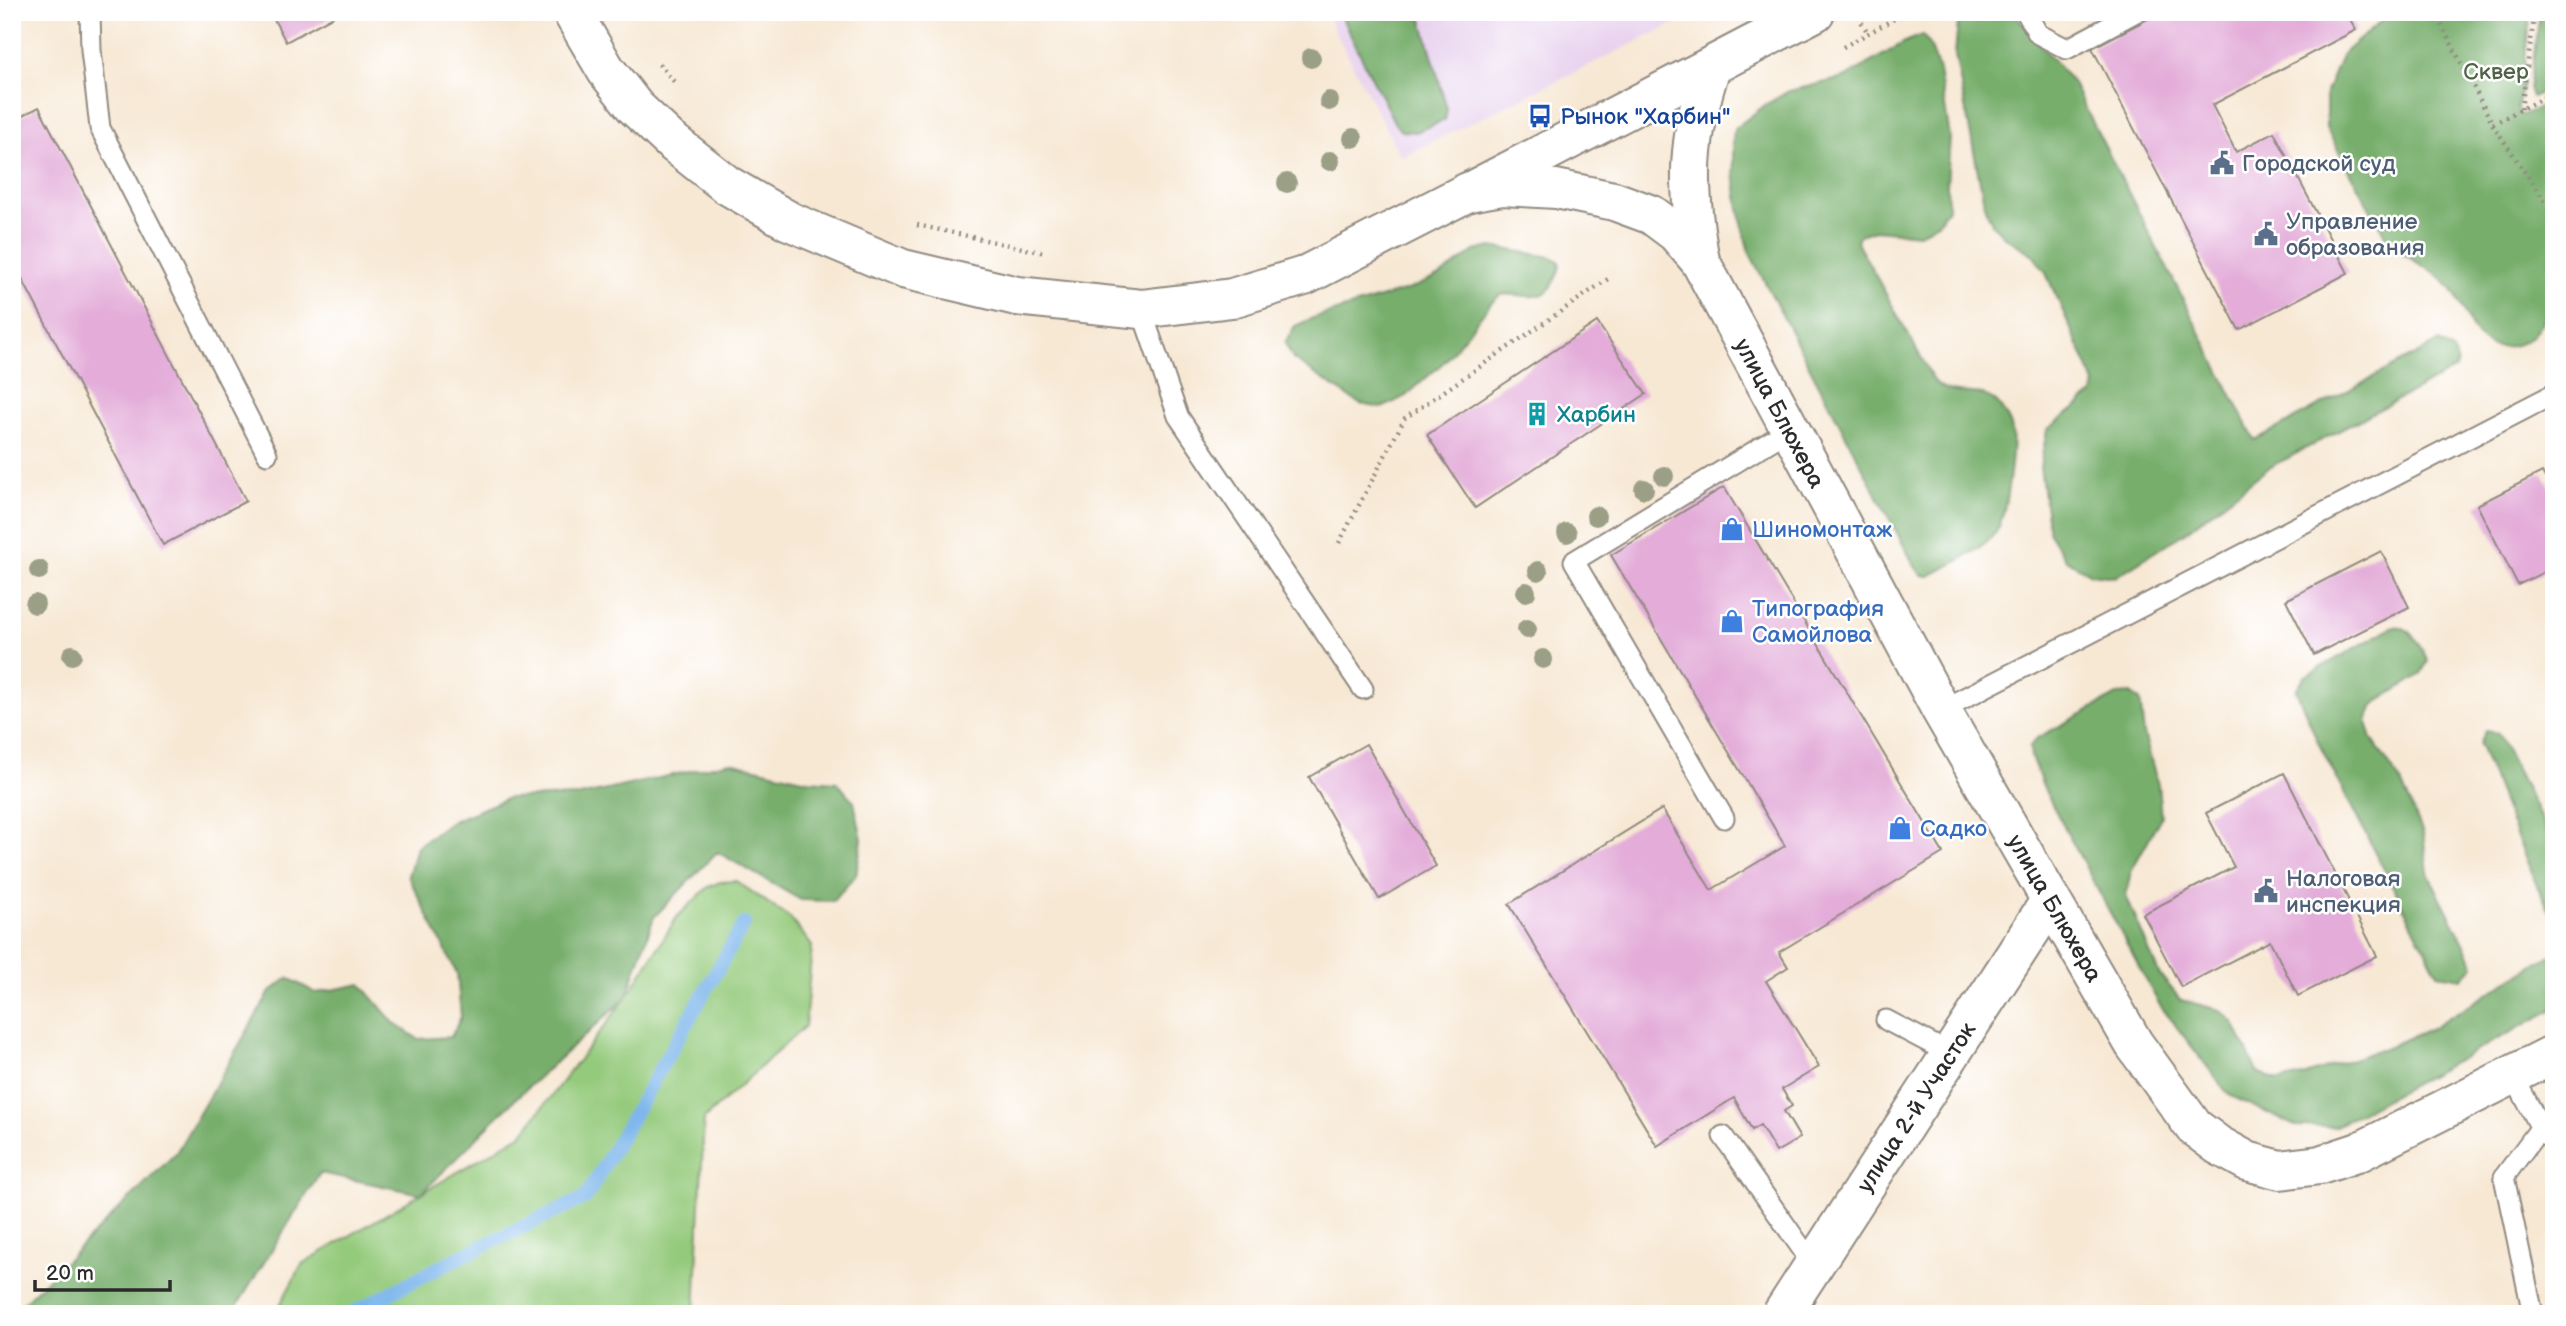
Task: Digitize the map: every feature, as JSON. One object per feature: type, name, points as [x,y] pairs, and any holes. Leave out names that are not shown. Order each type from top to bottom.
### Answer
[{"type":"street","points":[[572,12],[606,70],[635,107],[670,140],[727,185],[789,221],[904,269],[1017,296],[1142,309],[1232,298],[1304,276],[1815,12]]},
{"type":"street","points":[[1700,261],[1693,224],[1690,166],[1693,131],[1711,67]]},
{"type":"street","name":"улица Блюхера","points":[[1468,192],[1502,186],[1586,193],[1652,215],[1676,233],[1700,261],[1941,710],[2134,1044],[2194,1127],[2218,1145],[2247,1161],[2280,1170],[2320,1165],[2358,1152],[2554,1054]]},
{"type":"street","name":"улица 2-й Участок","points":[[1782,1314],[2050,901]]},
{"type":"lane","points":[[90,12],[90,50],[100,128],[267,454]]},
{"type":"lane","points":[[2026,12],[2038,34],[2067,48],[2136,12]]},
{"type":"lane","points":[[1142,309],[1178,416],[1363,689]]},
{"type":"lane","points":[[1941,710],[2554,394]]},
{"type":"lane","points":[[1724,818],[1574,561],[1789,430]]},
{"type":"lane","points":[[1886,1020],[1951,1054]]},
{"type":"lane","points":[[2513,1075],[2547,1133],[2554,1153]]},
{"type":"lane","points":[[2533,1314],[2504,1177],[2547,1133]]},
{"type":"lane","points":[[1723,1136],[1814,1266]]},
{"type":"path","points":[[1856,12],[1868,33]]},
{"type":"path","points":[[1832,53],[1907,12]]},
{"type":"path","points":[[2435,12],[2493,125],[2554,215]]},
{"type":"path","points":[[2521,109],[2535,12]]},
{"type":"path","points":[[655,59],[679,87]]},
{"type":"path","points":[[2493,125],[2554,92]]},
{"type":"path","points":[[904,222],[1052,255]]},
{"type":"path","points":[[1339,543],[1405,418],[1608,279]]},
{"type":"shaded area","points":[[1325,12],[1698,12],[1401,157]]},
{"type":"green space","points":[[1339,12],[1420,12],[1447,109],[1445,120],[1416,132],[1402,131],[1395,124]]},
{"type":"green space","points":[[1959,12],[2013,12],[2072,82],[2255,440],[2439,342],[2454,352],[2457,361],[2455,369],[2267,469],[2183,534],[2115,577],[2091,574],[2066,560],[2049,533],[2040,467],[2047,430],[2093,394],[2095,383],[2045,271],[2032,254],[2003,236],[1993,225],[1985,208],[1955,55]]},
{"type":"green space","name":"Сквер","points":[[2392,12],[2530,12],[2522,89],[2517,107],[2519,114],[2523,115],[2554,100],[2554,309],[2551,305],[2535,333],[2516,345],[2494,347],[2484,342],[2470,326],[2460,303],[2446,283],[2389,243],[2326,128],[2326,92],[2342,54]]},
{"type":"green space","points":[[2540,12],[2554,12],[2554,87],[2532,97],[2529,89]]},
{"type":"green space","points":[[1923,35],[1932,50],[1939,71],[1950,137],[1948,208],[1939,222],[1919,234],[1875,230],[1859,235],[1857,242],[1934,381],[1950,391],[1990,397],[2005,414],[2012,435],[2006,497],[1996,532],[1974,551],[1929,576],[1921,575],[1914,565],[1749,252],[1739,207],[1733,159],[1734,129],[1765,105],[1789,91],[1844,78],[1905,42]]},
{"type":"green space","points":[[1491,247],[1552,257],[1560,262],[1553,284],[1543,294],[1536,296],[1500,295],[1446,360],[1406,396],[1382,408],[1360,404],[1293,359],[1285,343],[1295,326],[1313,318],[1410,289],[1441,275],[1475,251]]},
{"type":"green space","points":[[2394,626],[2411,634],[2428,661],[2420,675],[2373,705],[2367,722],[2372,739],[2401,782],[2423,833],[2428,873],[2474,966],[2462,978],[2438,974],[2318,742],[2296,690],[2304,677]]},
{"type":"green space","points":[[2132,694],[2140,700],[2144,734],[2158,785],[2161,817],[2131,871],[2126,896],[2159,974],[2181,1000],[2220,1010],[2234,1023],[2257,1072],[2279,1081],[2303,1076],[2382,1049],[2428,1030],[2554,953],[2554,1009],[2334,1127],[2295,1126],[2229,1095],[2159,1004],[2047,795],[2031,757],[2030,746],[2037,738],[2117,695]]},
{"type":"green space","points":[[2485,731],[2498,733],[2554,845],[2554,918],[2537,886],[2479,744]]},
{"type":"green space","points":[[730,762],[807,780],[837,782],[854,802],[862,839],[856,875],[833,901],[801,900],[717,852],[654,917],[626,998],[516,1098],[421,1194],[320,1173],[232,1314],[12,1314],[176,1153],[270,992],[288,978],[316,993],[361,984],[393,1022],[418,1039],[451,1037],[461,1017],[457,973],[408,876],[417,846],[453,821],[508,798],[580,796]]},
{"type":"green space","points":[[736,881],[790,918],[812,946],[805,1026],[704,1119],[695,1314],[275,1314],[302,1264],[522,1134],[626,998],[677,917],[708,887],[720,882]]},
{"type":"building","points":[[270,12],[341,12],[286,42]]},
{"type":"building","name":"Городской суд","points":[[2161,12],[2346,12],[2356,30],[2212,105],[2236,152],[2274,132],[2348,273],[2239,330],[2092,48]]},
{"type":"building","points":[[39,107],[246,501],[163,545],[12,260],[12,121]]},
{"type":"building","name":"Харбин","points":[[1597,322],[1646,394],[1475,508],[1427,435]]},
{"type":"building","points":[[2542,472],[2554,494],[2554,567],[2518,585],[2477,505]]},
{"type":"building","points":[[1724,487],[1943,853],[1779,952],[1788,967],[1766,981],[1819,1067],[1782,1089],[1792,1106],[1784,1111],[1800,1138],[1776,1152],[1760,1125],[1752,1130],[1734,1098],[1657,1146],[1509,904],[1662,809],[1711,890],[1785,846],[1611,555]]},
{"type":"building","points":[[2381,551],[2409,607],[2314,655],[2286,600]]},
{"type":"building","points":[[1366,744],[1436,866],[1379,899],[1309,777]]},
{"type":"building","name":"Налоговая инспекция","points":[[2284,773],[2377,956],[2298,996],[2270,941],[2181,987],[2143,914],[2234,867],[2206,813]]},
{"type":"waterway","points":[[351,1314],[445,1264],[586,1197],[744,924]]},
{"type":"place","name":"Рынок \"Харбин\"","points":[[1540,116]]},
{"type":"place","name":"Городской суд","points":[[2222,163]]},
{"type":"place","name":"Управление образования","points":[[2266,234]]},
{"type":"place","name":"Харбин","points":[[1537,414]]},
{"type":"place","name":"Шиномонтаж","points":[[1732,529]]},
{"type":"place","name":"Типография Самойлова","points":[[1732,621]]},
{"type":"place","name":"Садко","points":[[1900,828]]},
{"type":"place","name":"Налоговая инспекция","points":[[2266,891]]}]
